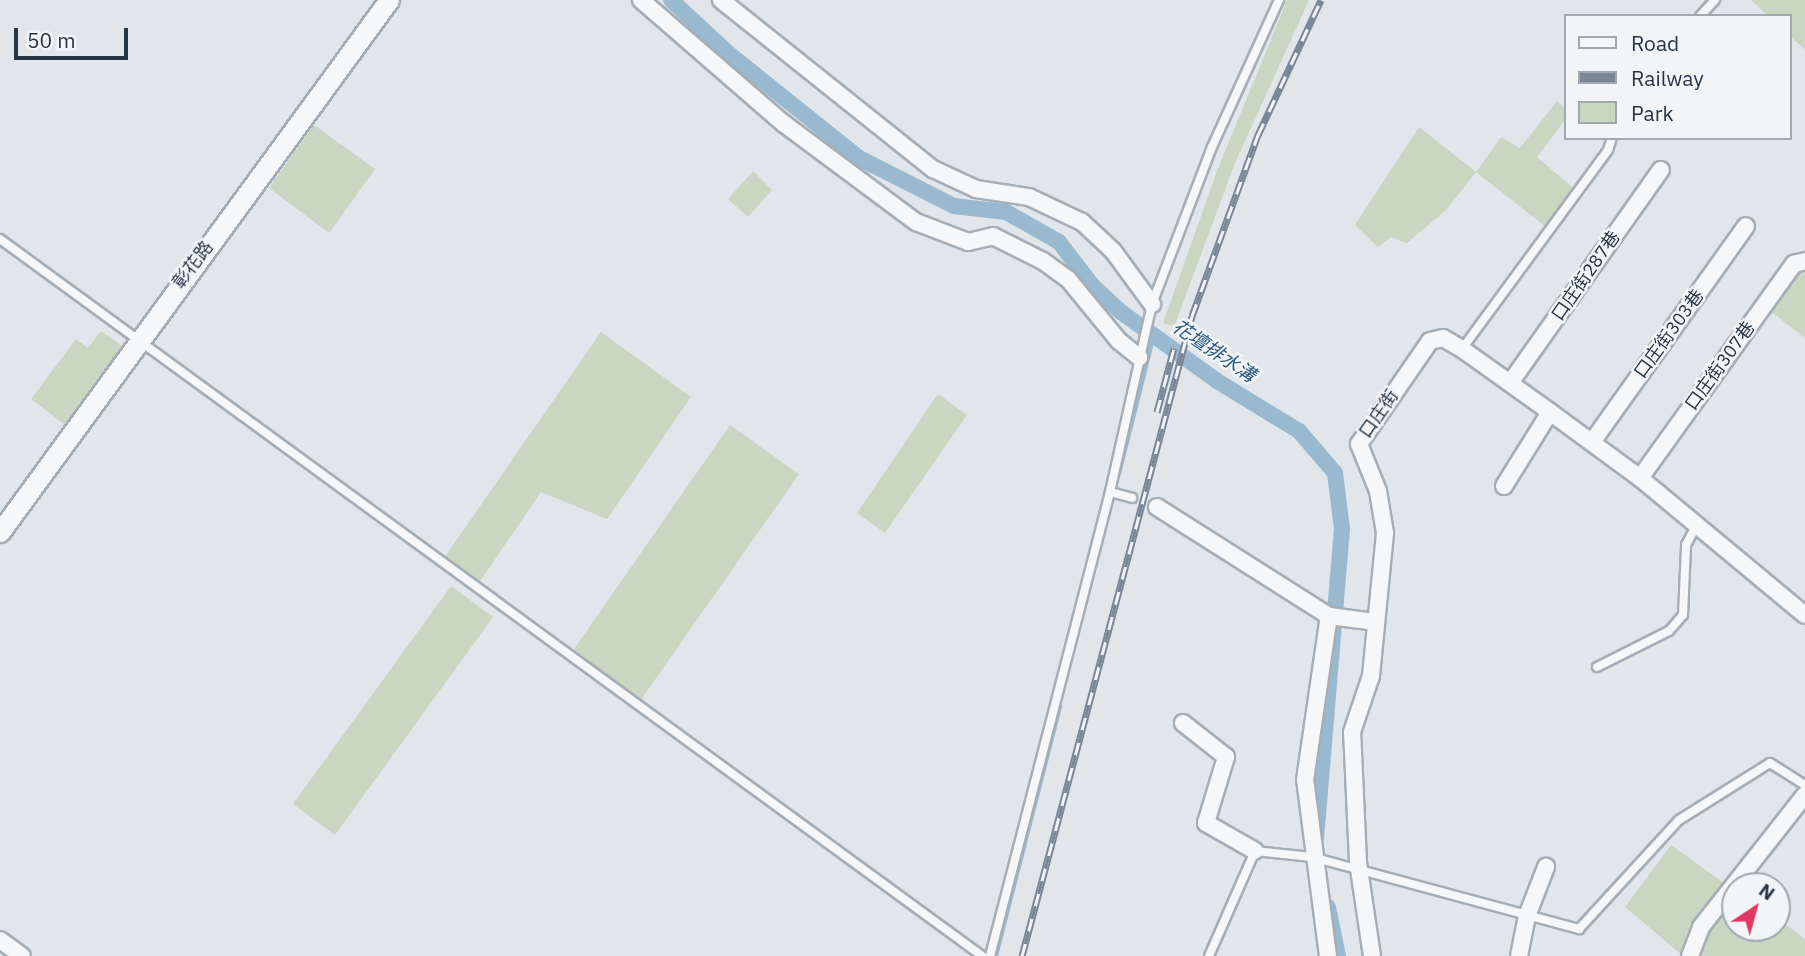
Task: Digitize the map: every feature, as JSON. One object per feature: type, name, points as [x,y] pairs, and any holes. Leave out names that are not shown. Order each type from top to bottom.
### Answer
[{"type":"street","name":"彰花路","points":[[0,531],[388,0]]},
{"type":"street","points":[[641,0],[783,123],[916,222],[968,242],[993,236],[1051,267],[1068,279],[1118,341],[1140,351]]},
{"type":"street","points":[[721,0],[933,169],[976,189],[1029,197],[1082,222],[1113,250],[1151,307]]},
{"type":"street","name":"口庄街287巷","points":[[1510,383],[1661,170]]},
{"type":"street","name":"口庄街303巷","points":[[1592,442],[1746,226]]},
{"type":"street","name":"口庄街307巷","points":[[1640,478],[1794,264],[1805,261]]},
{"type":"street","name":"口庄街","points":[[1372,956],[1359,872],[1352,732],[1371,676],[1370,622],[1385,533],[1378,491],[1359,444],[1430,341],[1443,338],[1462,349],[1592,442],[1697,524],[1805,615]]},
{"type":"street","points":[[1504,485],[1550,412]]},
{"type":"street","points":[[1157,507],[1333,616],[1370,622]]},
{"type":"street","points":[[1328,956],[1312,857],[1305,780],[1333,616]]},
{"type":"street","points":[[1183,723],[1226,757],[1206,823],[1255,851]]},
{"type":"street","points":[[1690,956],[1701,927],[1805,795]]},
{"type":"street","points":[[1520,956],[1527,916],[1546,866]]},
{"type":"street","points":[[0,940],[22,956]]},
{"type":"lane","points":[[990,956],[1110,492],[1151,307],[1212,147],[1279,0]]},
{"type":"lane","points":[[1702,14],[1715,0]]},
{"type":"lane","points":[[1462,349],[1608,150],[1611,140]]},
{"type":"lane","points":[[0,239],[982,956]]},
{"type":"lane","points":[[1110,492],[1132,498]]},
{"type":"lane","points":[[1597,667],[1669,631],[1683,615],[1686,545],[1697,524]]},
{"type":"lane","points":[[1209,956],[1255,851],[1312,857],[1359,872],[1579,929],[1679,820],[1770,763],[1805,785]]},
{"type":"green space","points":[[1287,0],[1309,0],[1235,163],[1174,327],[1163,323],[1217,171]]},
{"type":"green space","points":[[1751,0],[1805,0],[1805,50],[1791,37],[1791,14],[1766,14]]},
{"type":"green space","points":[[1557,101],[1563,106],[1563,123],[1537,157],[1578,192],[1551,231],[1476,172],[1501,137],[1520,148]]},
{"type":"green space","points":[[314,125],[375,169],[329,233],[269,188]]},
{"type":"green space","points":[[1419,127],[1476,172],[1446,210],[1407,243],[1391,237],[1378,247],[1355,225]]},
{"type":"green space","points":[[753,171],[772,190],[748,217],[728,199]]},
{"type":"green space","points":[[1805,250],[1805,338],[1764,306]]},
{"type":"green space","points":[[101,331],[126,349],[72,430],[31,399],[76,339],[88,348]]},
{"type":"green space","points":[[601,332],[691,397],[607,519],[541,492],[478,584],[444,558]]},
{"type":"green space","points":[[938,394],[967,415],[885,533],[857,513]]},
{"type":"green space","points":[[730,425],[799,474],[640,701],[574,649]]},
{"type":"green space","points":[[451,586],[493,617],[335,835],[293,804]]},
{"type":"green space","points":[[1671,845],[1721,881],[1721,942],[1791,942],[1791,928],[1805,939],[1805,956],[1683,956],[1625,907]]},
{"type":"waterway","name":"花壇排水溝","points":[[671,0],[728,53],[859,158],[954,206],[1006,212],[1059,242],[1092,285],[1121,312],[1217,381],[1299,431],[1335,473],[1342,529],[1316,837]]},
{"type":"waterway","points":[[1118,474],[1153,335]]},
{"type":"waterway","points":[[995,956],[1059,706]]},
{"type":"waterway","name":"花壇排水溝","points":[[1328,907],[1338,956]]},
{"type":"railway","points":[[1022,956],[1192,316],[1258,135],[1321,0]]},
{"type":"railway","points":[[1157,412],[1174,348]]}]
